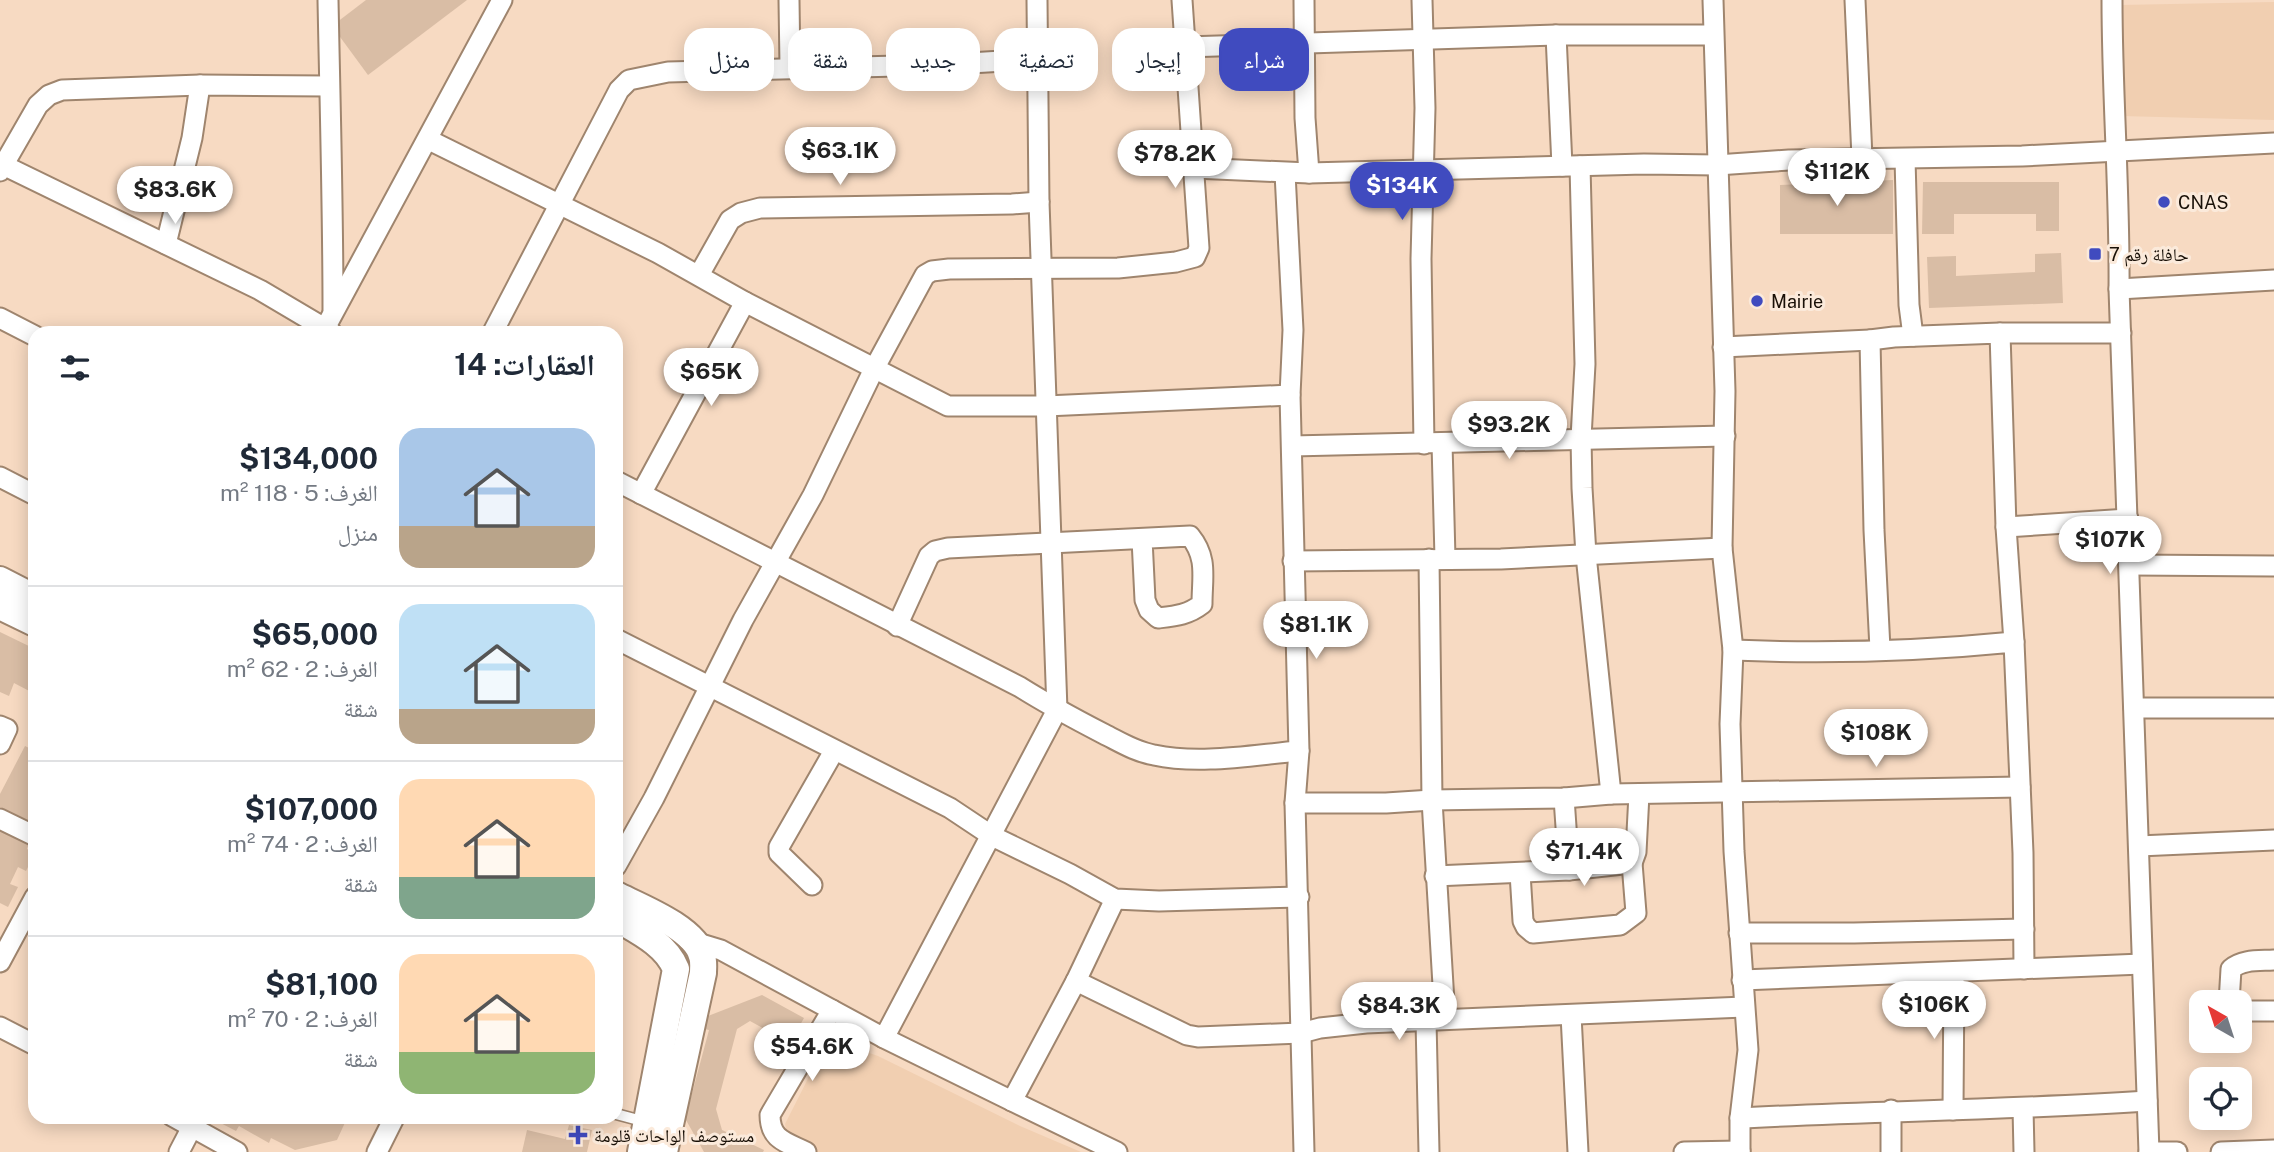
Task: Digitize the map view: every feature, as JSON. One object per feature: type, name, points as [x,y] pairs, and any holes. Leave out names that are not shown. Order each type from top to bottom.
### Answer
[{"type":"main road","points":[[0,580],[28,594]]},
{"type":"main road","points":[[0,606],[28,620]]},
{"type":"main road","points":[[623,898],[672,922],[702,955],[703,973],[664,1152]]},
{"type":"main road","points":[[623,922],[660,947],[673,960],[676,969],[641,1152]]},
{"type":"street","points":[[328,0],[328,86],[333,185],[328,326]]},
{"type":"street","points":[[329,326],[502,0]]},
{"type":"street","points":[[789,0],[789,28]]},
{"type":"street","points":[[1037,0],[1037,28]]},
{"type":"street","points":[[1182,0],[1184,28]]},
{"type":"street","points":[[1304,0],[1305,28]]},
{"type":"street","points":[[1422,0],[1426,108],[1420,259],[1433,443],[1437,559],[1432,800],[1435,1020],[1429,1152]]},
{"type":"street","points":[[1684,1152],[1740,1151],[1740,1118],[1748,1050],[1734,851],[1730,724],[1733,650],[1722,548],[1725,436],[1713,0]]},
{"type":"street","points":[[1855,0],[1862,158]]},
{"type":"street","points":[[2112,0],[2119,289],[2149,1152],[2177,1152]]},
{"type":"street","points":[[1309,44],[1556,36],[1713,35]]},
{"type":"street","points":[[1556,36],[1571,166],[1585,364],[1581,438],[1586,555],[1611,794]]},
{"type":"street","points":[[872,66],[994,62]]},
{"type":"street","points":[[496,326],[619,90],[629,80],[668,72],[788,67]]},
{"type":"street","points":[[326,326],[166,244],[2,168],[38,105],[49,95],[62,90],[200,85],[328,86]]},
{"type":"street","points":[[166,244],[192,138],[200,85]]},
{"type":"street","points":[[884,1038],[1056,710],[1037,91]]},
{"type":"street","points":[[623,853],[667,774],[709,685],[813,495],[874,369],[925,275],[932,271],[949,269],[1118,268],[1189,261],[1195,257],[1199,248],[1189,91]]},
{"type":"street","points":[[1305,91],[1309,173]]},
{"type":"street","points":[[429,140],[699,275],[745,302],[808,332],[947,406],[1046,406],[1290,395]]},
{"type":"street","points":[[1194,168],[1309,173],[1717,165],[2274,143]]},
{"type":"street","points":[[1905,159],[1909,305],[1913,336]]},
{"type":"street","points":[[1285,173],[1293,330],[1290,395],[1304,1152]]},
{"type":"street","points":[[699,275],[730,220],[741,212],[760,208],[1039,202]]},
{"type":"street","points":[[2119,289],[2274,281]]},
{"type":"street","points":[[641,494],[745,302]]},
{"type":"street","points":[[0,317],[28,332]]},
{"type":"street","points":[[1723,347],[2000,332],[2121,333]]},
{"type":"street","points":[[2000,332],[2020,787],[2024,969]]},
{"type":"street","points":[[1870,340],[1874,530],[1880,649]]},
{"type":"street","points":[[1292,446],[1725,436]]},
{"type":"street","points":[[0,477],[28,491]]},
{"type":"street","points":[[623,485],[1020,687],[1056,710],[1125,745],[1151,755],[1202,759],[1298,751]]},
{"type":"street","points":[[2007,527],[2128,519]]},
{"type":"street","points":[[897,626],[929,556],[935,551],[948,548],[1190,536],[1202,556],[1202,604],[1180,616],[1158,618],[1149,610],[1145,600],[1142,539]]},
{"type":"street","points":[[1293,561],[1501,559],[1722,548]]},
{"type":"street","points":[[2130,565],[2274,566]]},
{"type":"street","points":[[623,642],[950,808],[992,836],[1070,873],[1115,899],[1159,901],[1299,897]]},
{"type":"street","points":[[1733,650],[1967,647],[2014,642]]},
{"type":"street","points":[[2134,708],[2274,708]]},
{"type":"street","points":[[0,726],[7,729],[0,744]]},
{"type":"street","points":[[812,885],[779,853],[779,847],[834,751]]},
{"type":"street","points":[[1296,803],[2020,787]]},
{"type":"street","points":[[1520,873],[1523,921],[1533,933],[1620,925],[1636,913],[1632,863],[1636,852],[1639,794]]},
{"type":"street","points":[[1564,798],[1569,870]]},
{"type":"street","points":[[0,819],[28,833]]},
{"type":"street","points":[[2139,846],[2274,840]]},
{"type":"street","points":[[1435,876],[1569,870],[1632,863]]},
{"type":"street","points":[[1012,1101],[1076,981],[1115,899]]},
{"type":"street","points":[[0,962],[5,946],[28,908]]},
{"type":"street","points":[[1739,933],[2024,929]]},
{"type":"street","points":[[660,947],[691,940],[721,950],[884,1038],[1116,1152]]},
{"type":"street","points":[[2230,990],[2231,969],[2236,964],[2274,960]]},
{"type":"street","points":[[1742,980],[2142,964]]},
{"type":"street","points":[[1953,1110],[1954,972]]},
{"type":"street","points":[[1076,981],[1187,1035],[1211,1038],[1301,1033],[1320,1028],[1435,1020],[1744,1007]]},
{"type":"street","points":[[806,1152],[775,1136],[770,1127],[770,1115],[832,1010]]},
{"type":"street","points":[[2252,1011],[2274,1011]]},
{"type":"street","points":[[1571,1016],[1578,1152]]},
{"type":"street","points":[[0,1027],[28,1041]]},
{"type":"street","points":[[1740,1118],[2147,1101]]},
{"type":"street","points":[[2023,1108],[2024,1152]]},
{"type":"street","points":[[1891,1110],[1891,1152]]},
{"type":"street","points":[[187,1124],[237,1152]]},
{"type":"street","points":[[377,1152],[391,1124]]},
{"type":"street","points":[[179,1152],[192,1127]]},
{"type":"street","points":[[2221,1152],[2274,1150]]},
{"type":"lane","points":[[623,1116],[647,1122]]},
{"type":"shaded area","points":[[2274,2],[2274,120],[2121,116],[2120,5]]},
{"type":"shaded area","points":[[855,1048],[878,1056],[1020,1126],[1081,1152],[816,1152],[788,1138],[785,1124],[822,1051],[847,1060]]},
{"type":"building","points":[[366,0],[467,0],[368,75],[332,26]]},
{"type":"building","points":[[1893,180],[1893,234],[1780,234],[1780,185]]},
{"type":"building","points":[[1923,182],[2059,182],[2059,231],[2036,231],[2036,214],[1954,214],[1954,234],[1922,234]]},
{"type":"building","points":[[2061,253],[2063,303],[1929,308],[1927,257],[1956,256],[1956,276],[2035,272],[2035,254]]},
{"type":"building","points":[[0,632],[28,646],[28,690],[14,683],[9,696],[0,692]]},
{"type":"building","points":[[25,746],[28,748],[28,821],[0,807],[0,794]]},
{"type":"building","points":[[0,830],[28,843],[28,867],[26,871],[18,867],[10,884],[18,887],[8,907],[0,903]]},
{"type":"building","points":[[762,995],[804,1018],[790,1043],[750,1021],[737,1029],[716,1109],[722,1130],[764,1150],[704,1152],[682,1113],[686,1100],[690,1101],[709,1030],[704,1029],[708,1016]]},
{"type":"building","points":[[222,1124],[344,1124],[337,1140],[295,1150],[271,1138],[269,1143],[239,1126],[236,1131]]},
{"type":"building","name":"مستوصف الواحات قلومة","points":[[569,1125],[592,1130],[587,1152],[522,1152],[527,1130],[565,1139]]},
{"type":"place","name":"CNAS","points":[[2164,202]]},
{"type":"place","name":"حافلة رقم 7","points":[[2095,254]]},
{"type":"place","name":"Mairie","points":[[1757,301]]},
{"type":"place","name":"مستوصف الواحات قلومة","points":[[578,1135]]}]
